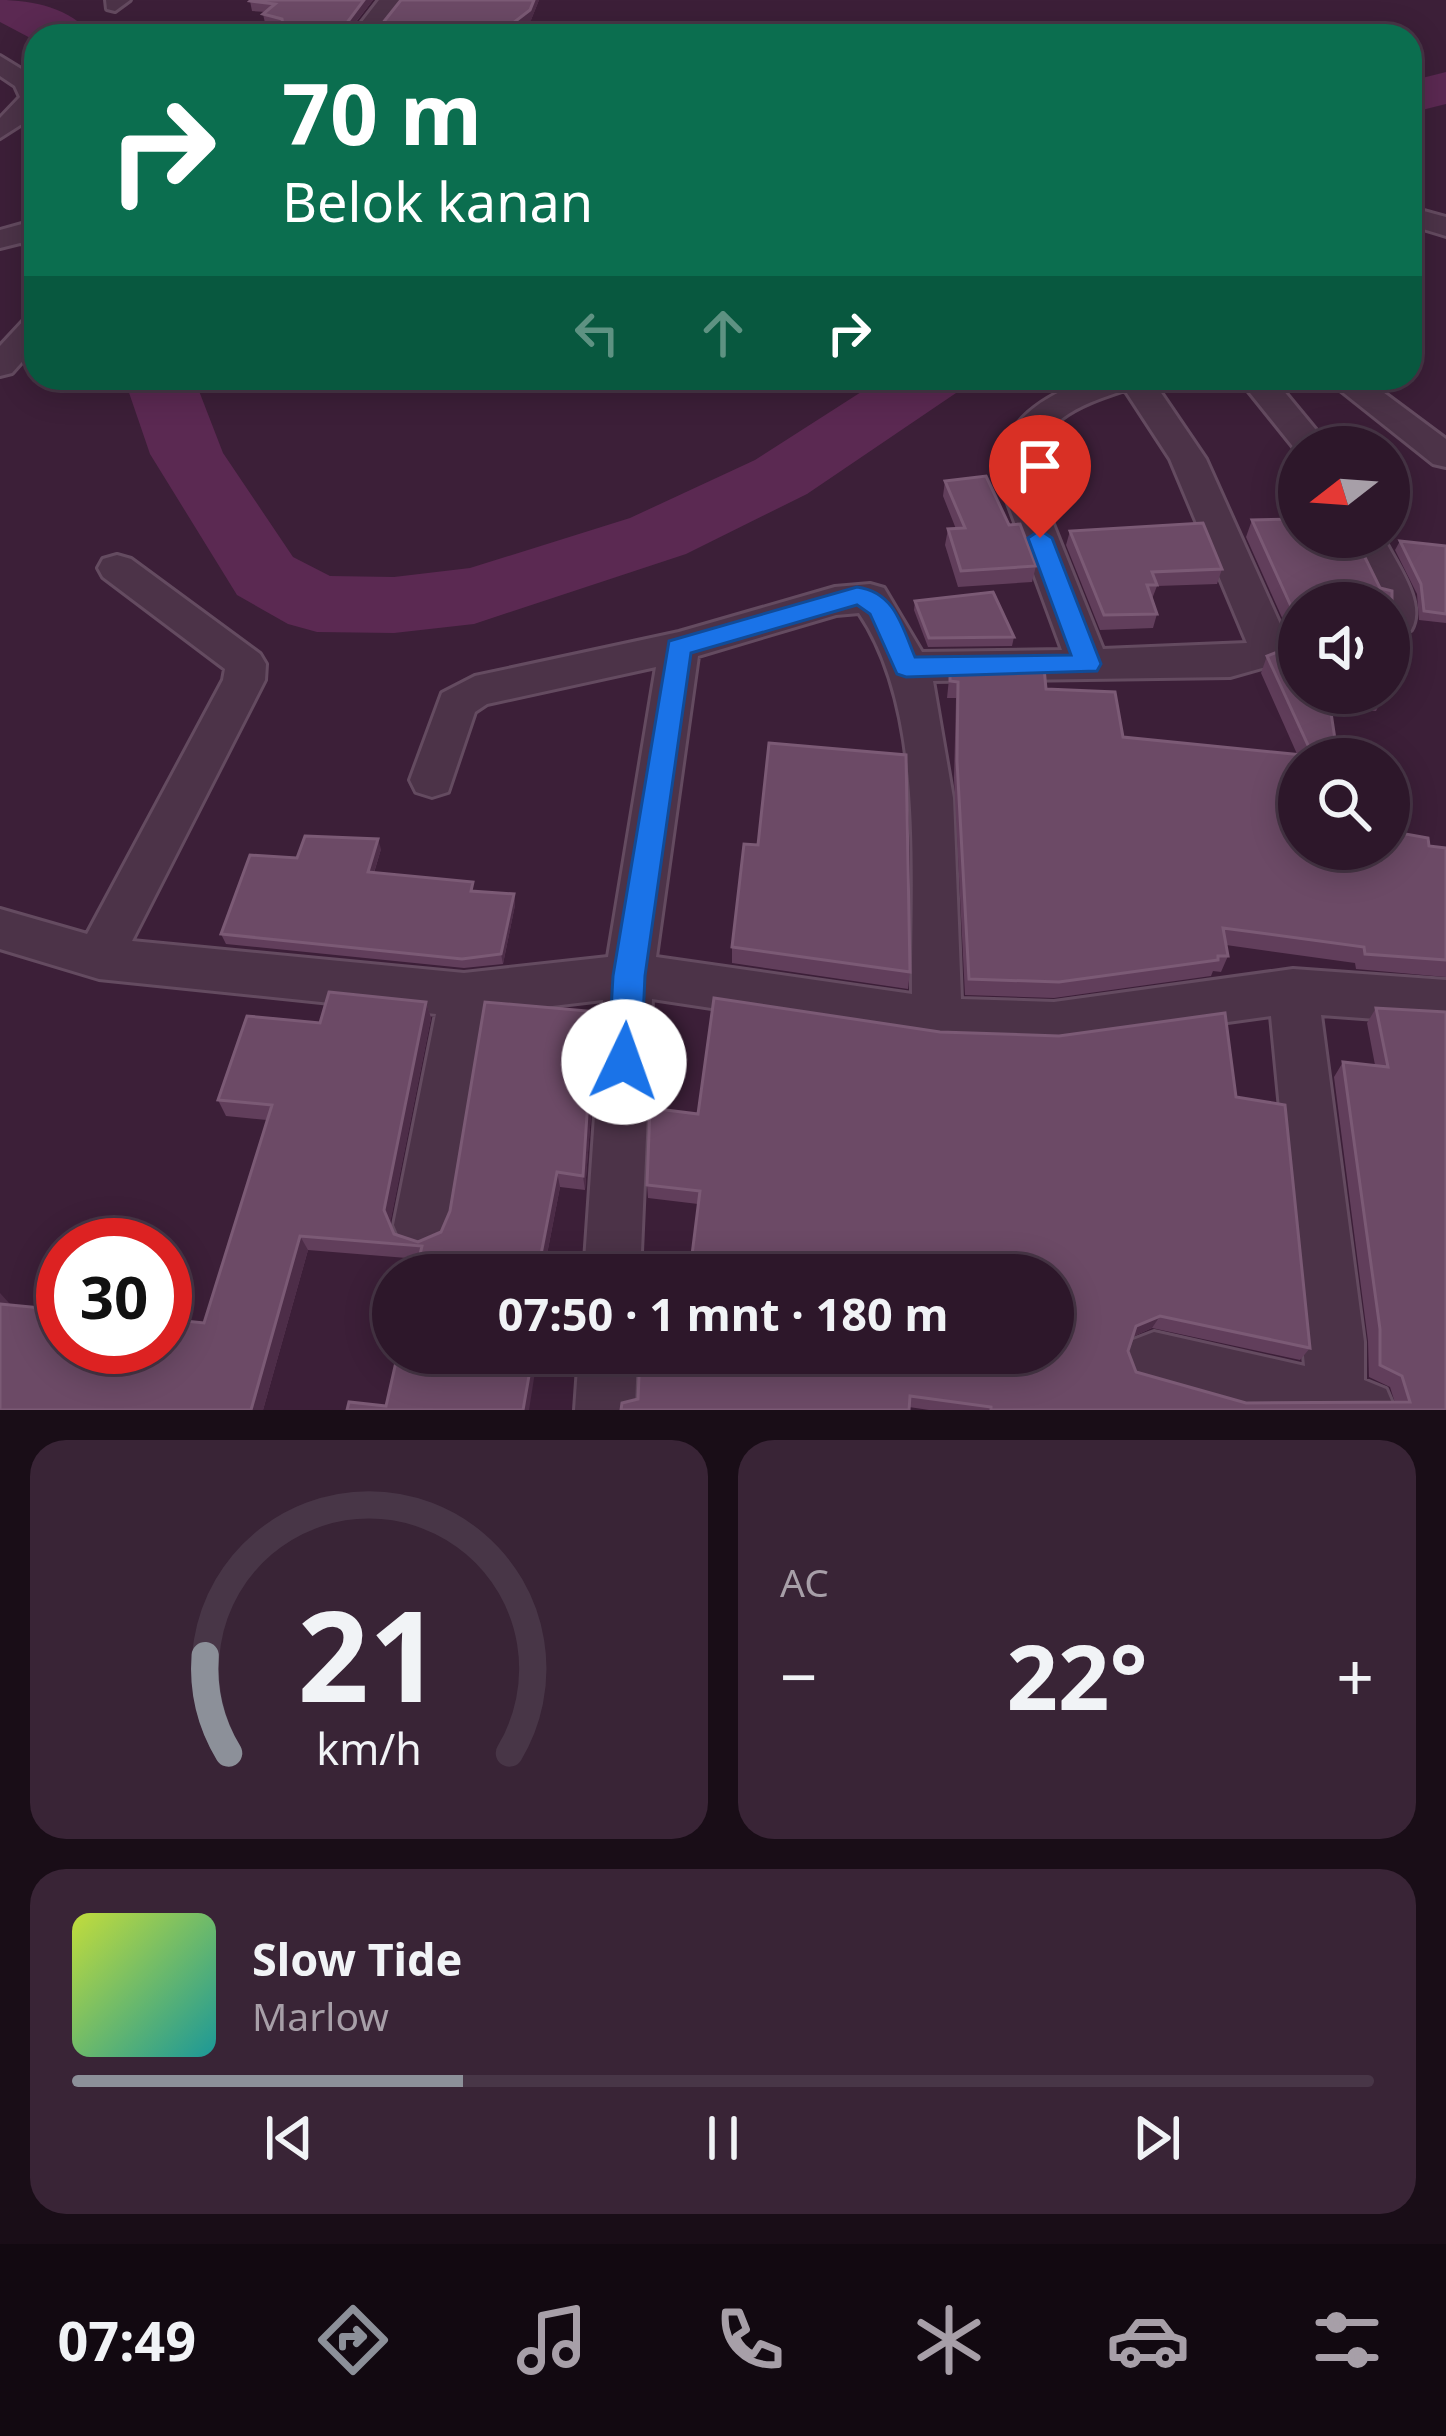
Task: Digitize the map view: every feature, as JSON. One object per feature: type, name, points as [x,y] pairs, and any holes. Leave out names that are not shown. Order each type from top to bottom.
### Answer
[{"type":"street","points":[[373,24],[392,0]]},
{"type":"street","points":[[0,366],[24,339]]},
{"type":"street","points":[[1088,664],[1017,479],[1013,457],[1026,434],[1070,399],[1097,390]]},
{"type":"street","points":[[1142,390],[1188,459],[1278,621]]},
{"type":"street","points":[[1265,390],[1295,426]]},
{"type":"street","points":[[1358,390],[1446,456]]},
{"type":"street","points":[[99,958],[244,680],[246,664],[117,568]]},
{"type":"street","points":[[432,780],[457,704],[475,691],[679,647],[857,596],[870,598],[881,609],[919,700],[928,758],[937,1020]]},
{"type":"street","points":[[906,667],[1245,660],[1262,653],[1278,628]]},
{"type":"street","points":[[614,1254],[629,976],[679,647]]},
{"type":"street","points":[[0,929],[99,958],[464,995],[629,976],[686,980],[937,1020],[1054,1024],[1293,991],[1446,1002]]},
{"type":"street","points":[[1154,1361],[1350,1407],[1334,1342],[1293,991]]},
{"type":"street","points":[[422,1225],[464,995]]},
{"type":"street","points":[[605,1410],[607,1374]]},
{"type":"building","points":[[364,0],[346,24],[283,24],[282,19],[263,14],[275,4],[250,1]]},
{"type":"building","points":[[401,0],[534,0],[530,10],[512,24],[382,24]]},
{"type":"building","points":[[986,476],[1009,525],[1020,524],[1036,566],[961,571],[948,529],[965,528],[945,481]]},
{"type":"building","points":[[1278,519],[1278,558],[1365,558],[1377,582],[1280,582],[1252,520]]},
{"type":"building","points":[[1203,523],[1222,569],[1152,572],[1157,585],[1147,585],[1157,614],[1104,615],[1070,531]]},
{"type":"building","points":[[1410,542],[1446,546],[1446,614],[1424,611],[1421,584],[1408,558]]},
{"type":"building","points":[[993,592],[1014,637],[929,638],[915,601]]},
{"type":"building","points":[[1278,652],[1278,680],[1267,656]]},
{"type":"building","points":[[1044,668],[1046,689],[1115,692],[1123,737],[1278,752],[1278,870],[1410,870],[1410,835],[1428,838],[1429,846],[1446,848],[1446,960],[1365,954],[1364,947],[1223,928],[1228,956],[1218,956],[1218,960],[1059,982],[969,979],[957,761],[958,682],[950,681],[950,669]]},
{"type":"building","points":[[1294,714],[1331,714],[1335,738],[1305,738]]},
{"type":"building","points":[[769,743],[906,755],[910,972],[732,947],[744,844],[758,845]]},
{"type":"building","points":[[305,836],[378,839],[368,872],[473,882],[471,891],[514,894],[501,954],[462,959],[221,934],[250,855],[297,858]]},
{"type":"building","points":[[329,992],[426,1002],[384,1210],[394,1234],[418,1242],[441,1232],[450,1211],[485,1002],[588,1011],[574,1098],[588,1099],[583,1176],[557,1172],[541,1254],[420,1254],[422,1246],[300,1236],[251,1410],[0,1410],[0,1304],[36,1307],[36,1374],[192,1374],[192,1322],[204,1323],[272,1105],[218,1100],[247,1016],[320,1023]]},
{"type":"building","points":[[714,998],[940,1032],[1059,1036],[1225,1013],[1236,1097],[1285,1105],[1310,1348],[1160,1316],[1136,1326],[1128,1351],[1136,1372],[1246,1403],[1410,1402],[1402,1376],[1380,1365],[1380,1329],[1343,1062],[1388,1067],[1376,1008],[1446,1012],[1446,1410],[991,1410],[910,1396],[909,1410],[621,1410],[622,1403],[638,1399],[639,1374],[1074,1374],[1074,1254],[692,1254],[700,1191],[647,1185],[650,1108],[698,1114]]},
{"type":"building","points":[[393,1374],[529,1374],[523,1410],[347,1410],[349,1402],[386,1406]]},
{"type":"waterway","points":[[0,3],[42,24]]},
{"type":"waterway","points":[[1422,94],[1446,88]]},
{"type":"waterway","points":[[163,390],[187,454],[265,576],[317,604],[394,605],[474,596],[658,536],[781,477],[913,390]]},
{"type":"route","points":[[624,1062],[629,976],[679,647],[857,596],[870,598],[881,609],[906,667],[1088,664],[1040,538]]}]
